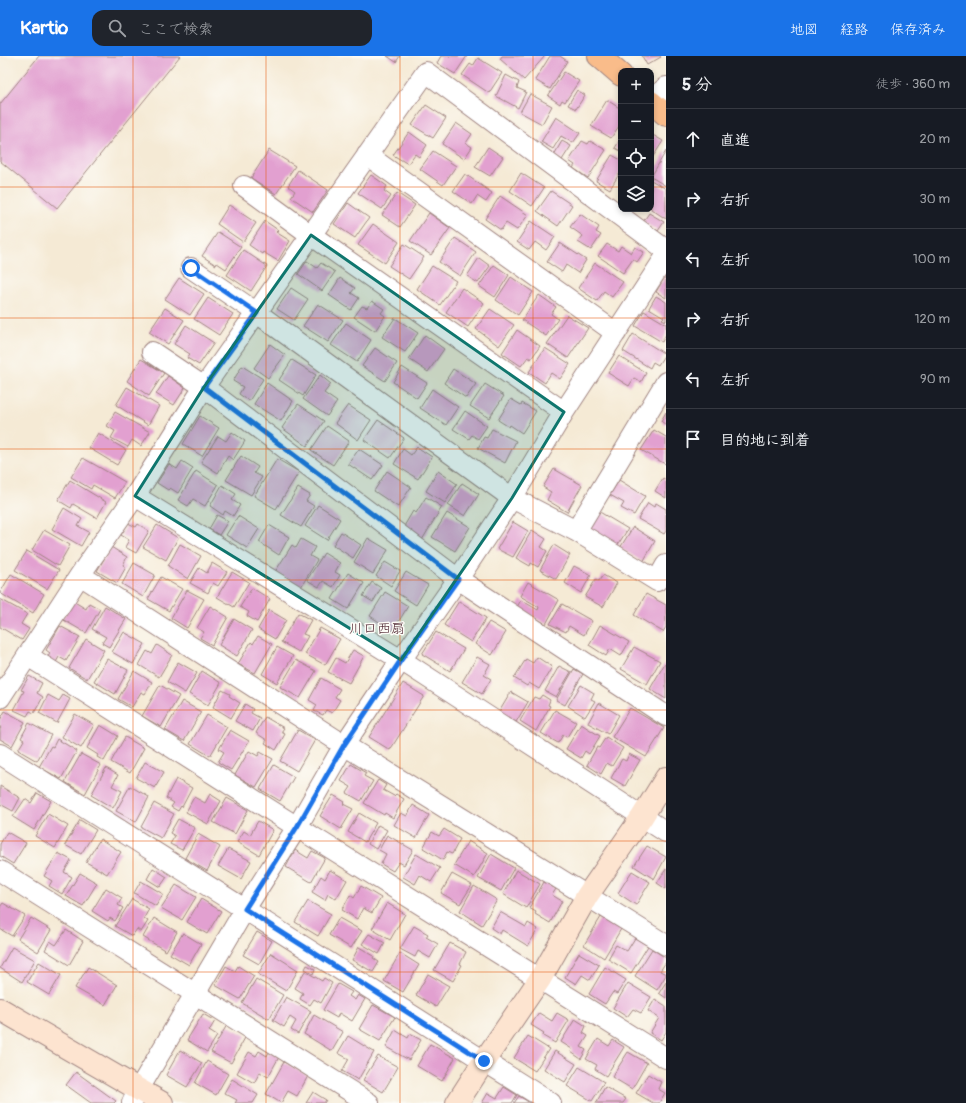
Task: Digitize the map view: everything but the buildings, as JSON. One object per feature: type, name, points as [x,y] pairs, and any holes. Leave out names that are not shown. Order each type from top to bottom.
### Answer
[{"type":"main road","points":[[599,56],[618,69]]},
{"type":"main road","points":[[653,104],[666,115]]},
{"type":"street","points":[[0,698],[80,575],[135,496],[204,387],[426,72],[666,250]]},
{"type":"street","points":[[654,99],[666,87]]},
{"type":"street","points":[[367,154],[616,333]]},
{"type":"street","points":[[244,186],[310,235],[564,412]]},
{"type":"street","points":[[135,1096],[245,909],[297,827],[344,745],[512,498],[564,412],[666,256]]},
{"type":"street","points":[[191,268],[257,313],[512,498],[576,531],[657,581],[666,565]]},
{"type":"street","points":[[152,352],[204,387],[458,579],[666,716]]},
{"type":"street","points":[[576,531],[666,382]]},
{"type":"street","points":[[135,496],[401,660],[666,832]]},
{"type":"street","points":[[80,575],[344,745],[666,945]]},
{"type":"street","points":[[28,656],[297,827],[666,1058]]},
{"type":"street","points":[[0,754],[551,1103]]},
{"type":"street","points":[[458,1103],[484,1061],[540,979],[587,896],[642,817],[666,778]]},
{"type":"street","points":[[0,871],[369,1103]]},
{"type":"street","points":[[0,1009],[135,1096],[162,1103]]},
{"type":"highlighted area","points":[[311,235],[564,412],[512,498],[401,660],[135,496],[204,387]]},
{"type":"district","name":"川口西扇","points":[[377,628]]},
{"type":"route","points":[[191,268],[257,313],[204,387],[458,579],[344,745],[297,827],[245,909],[484,1061]]}]
